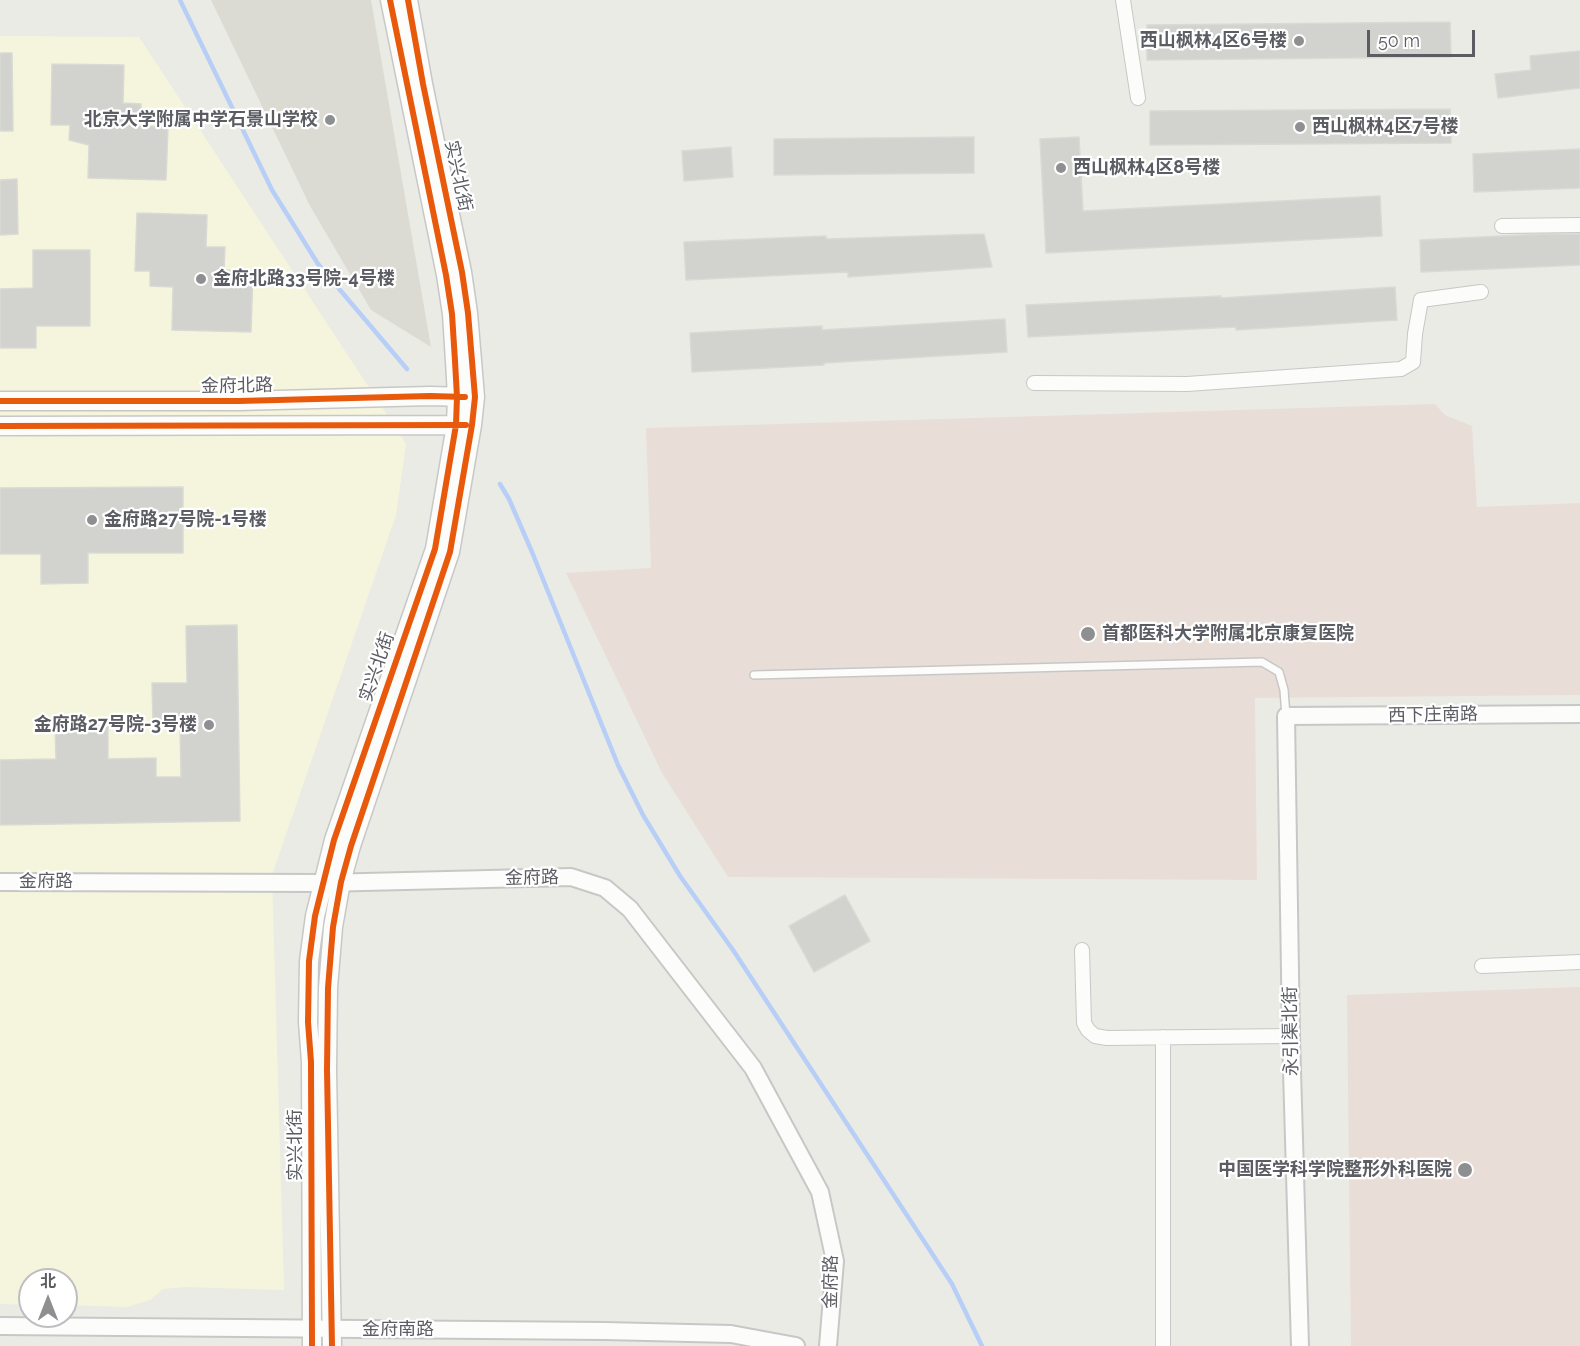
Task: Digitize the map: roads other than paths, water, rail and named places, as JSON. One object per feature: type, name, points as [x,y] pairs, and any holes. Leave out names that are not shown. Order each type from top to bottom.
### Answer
[{"type":"main road","name":"实兴北街","points":[[390,0],[446,275],[466,397]]},
{"type":"main road","name":"实兴北街","points":[[332,1337],[327,1070],[334,840],[435,549],[464,425],[466,397],[468,313],[462,272],[408,0]]},
{"type":"main road","name":"金府北路","points":[[0,401],[227,401],[466,397]]},
{"type":"main road","points":[[0,426],[464,425]]},
{"type":"main road","name":"实兴北街","points":[[312,1337],[309,961],[315,916],[332,883]]},
{"type":"street","points":[[1123,0],[1138,98]]},
{"type":"street","points":[[1502,226],[1580,225]]},
{"type":"street","points":[[1034,383],[1187,384],[1401,369],[1413,362],[1415,334],[1422,300],[1481,292]]},
{"type":"street","name":"西下庄南路","points":[[1286,716],[1580,714]]},
{"type":"street","name":"永引渠北街","points":[[1286,716],[1291,1036],[1300,1346]]},
{"type":"street","name":"金府路","points":[[0,882],[332,883],[571,877],[605,888],[630,909],[753,1068],[820,1192],[835,1261],[828,1346]]},
{"type":"street","points":[[1082,950],[1084,1023],[1095,1036],[1107,1038],[1291,1036]]},
{"type":"street","points":[[1482,966],[1580,963]]},
{"type":"street","points":[[1163,1037],[1163,1346]]},
{"type":"street","name":"金府南路","points":[[0,1326],[312,1337],[605,1331],[731,1334],[796,1346]]},
{"type":"lane","points":[[754,675],[1262,662],[1279,672],[1284,690],[1286,716]]},
{"type":"waterway","points":[[180,0],[272,190],[318,264],[407,369]]},
{"type":"waterway","points":[[500,484],[532,552],[618,765],[643,815],[680,876],[733,950],[952,1284],[982,1346]]},
{"type":"place","name":"西山枫林4区6号楼","points":[[1299,41]]},
{"type":"place","name":"北京大学附属中学石景山学校","points":[[330,120]]},
{"type":"place","name":"西山枫林4区7号楼","points":[[1300,127]]},
{"type":"place","name":"西山枫林4区8号楼","points":[[1061,168]]},
{"type":"place","name":"金府北路33号院-4号楼","points":[[201,279]]},
{"type":"place","name":"金府路27号院-1号楼","points":[[92,520]]},
{"type":"place","name":"首都医科大学附属北京康复医院","points":[[1088,634]]},
{"type":"place","name":"金府路27号院-3号楼","points":[[209,725]]},
{"type":"place","name":"中国医学科学院整形外科医院","points":[[1465,1170]]}]
